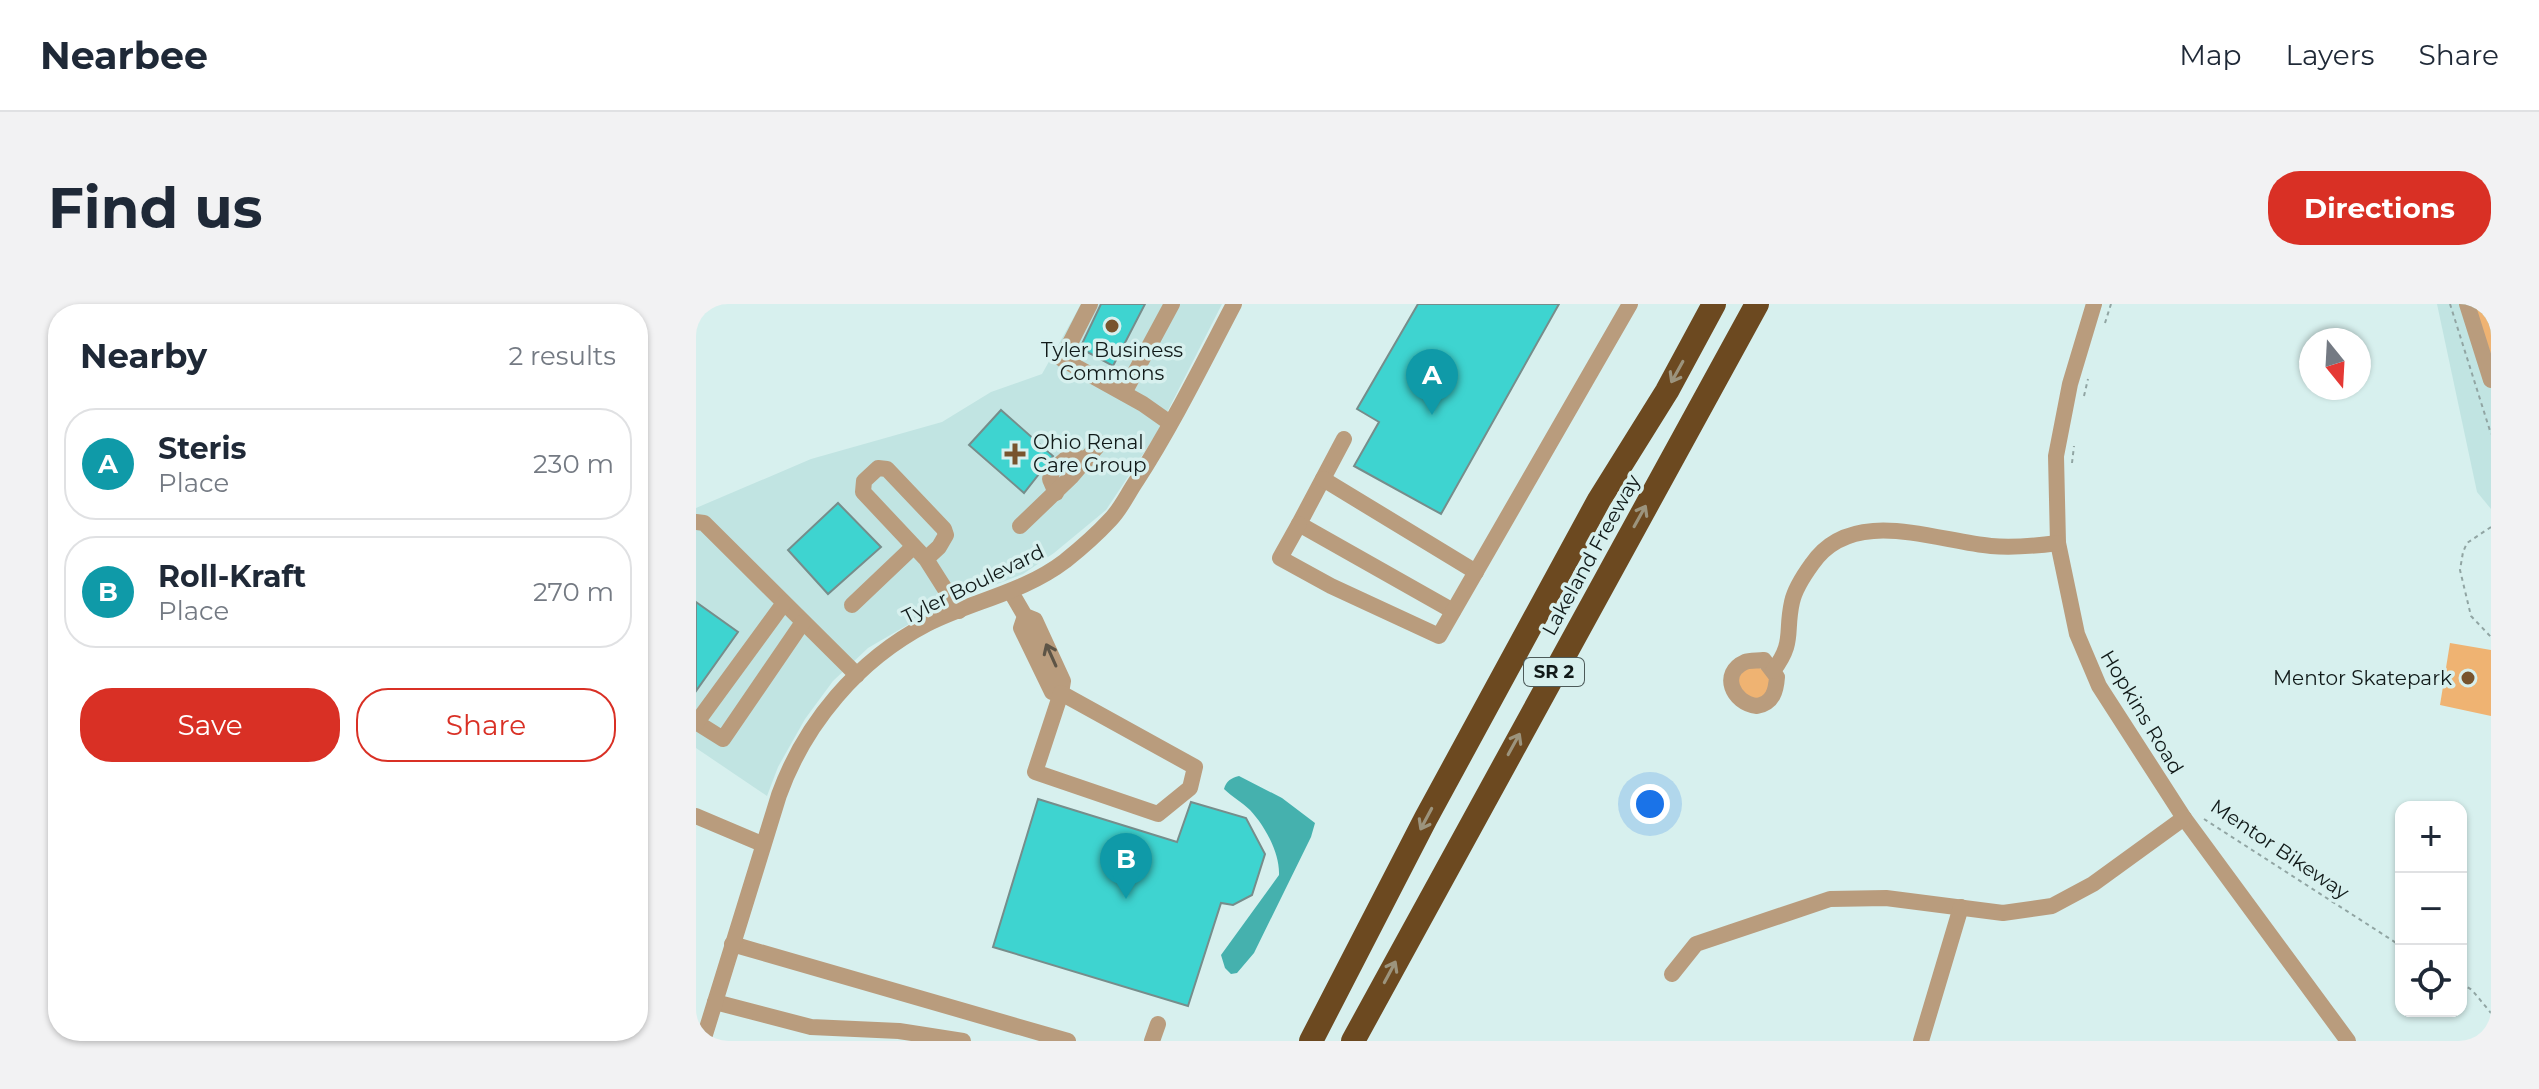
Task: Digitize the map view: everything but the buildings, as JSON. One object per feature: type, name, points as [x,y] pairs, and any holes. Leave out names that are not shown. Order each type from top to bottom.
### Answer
[{"type":"highway","name":"Lakeland Freeway","points":[[1311,1041],[1426,818],[1599,500],[1667,391],[1714,304]]},
{"type":"highway","name":"Lakeland Freeway","points":[[1353,1041],[1757,304]]},
{"type":"street","points":[[1090,304],[1062,359],[1170,423]]},
{"type":"street","points":[[1124,393],[1172,304]]},
{"type":"street","name":"Tyler Boulevard","points":[[702,1030],[715,1002],[762,844],[795,756],[807,735],[838,693],[873,660],[926,625],[1011,592],[1065,561],[1111,519],[1170,423],[1234,304]]},
{"type":"street","points":[[1344,439],[1280,558],[1331,586],[1439,636],[1630,304]]},
{"type":"street","name":"Hopkins Road","points":[[2094,304],[2070,384],[2056,456],[2058,543],[2074,621],[2087,662],[2122,724],[2184,818],[2348,1041]]},
{"type":"street","points":[[2467,304],[2491,380]]},
{"type":"street","points":[[1020,526],[1056,493],[1100,443]]},
{"type":"street","points":[[1056,493],[1050,479],[1057,468],[1068,457],[1088,459]]},
{"type":"street","points":[[926,559],[939,547],[946,535],[944,529],[887,469],[878,468],[864,481],[863,492],[926,559],[959,611]]},
{"type":"street","points":[[1323,479],[1476,572]]},
{"type":"street","points":[[696,522],[704,523],[857,675]]},
{"type":"street","points":[[1299,524],[1453,611]]},
{"type":"street","points":[[1773,671],[1789,642],[1792,601],[1801,579],[1814,559],[1852,535],[1894,531],[1990,546],[2026,547],[2058,543]]},
{"type":"street","points":[[852,605],[913,547]]},
{"type":"street","points":[[1011,592],[1025,616],[1021,628],[1052,692],[1061,693],[1195,767],[1190,788],[1158,814],[1035,772],[1061,693]]},
{"type":"street","points":[[784,603],[696,722],[723,739],[803,622]]},
{"type":"street","points":[[696,816],[762,844]]},
{"type":"street","points":[[1672,974],[1696,944],[1830,899],[1886,898],[2003,913],[2052,906],[2093,884],[2184,818]]},
{"type":"street","points":[[1921,1041],[1961,907]]},
{"type":"street","points":[[732,944],[1068,1041]]},
{"type":"street","points":[[715,1002],[811,1027],[899,1031],[963,1041]]},
{"type":"street","points":[[1152,1041],[1158,1024]]},
{"type":"path","points":[[2102,333],[2111,304]]},
{"type":"path","points":[[2450,304],[2491,434]]},
{"type":"path","points":[[2083,400],[2089,375]]},
{"type":"path","points":[[2070,474],[2075,438]]},
{"type":"path","points":[[2491,527],[2467,543],[2460,570],[2471,616],[2491,637]]},
{"type":"path","name":"Mentor Bikeway","points":[[2203,818],[2399,945]]},
{"type":"path","points":[[2467,987],[2491,1013]]},
{"type":"shaded area","points":[[1081,304],[1222,304],[1155,436],[1106,510],[1023,574],[940,606],[868,648],[833,681],[805,719],[778,767],[767,796],[696,748],[696,508],[811,459],[942,422],[991,392],[1042,374]]},
{"type":"shaded area","points":[[2437,304],[2491,304],[2491,509],[2477,492]]},
{"type":"shaded area","points":[[2474,304],[2491,304],[2491,355]]},
{"type":"shaded area","name":"Mentor Skatepark","points":[[2450,643],[2491,650],[2491,716],[2440,705]]},
{"type":"shaded area","points":[[1754,667],[1765,672],[1770,683],[1765,694],[1754,699],[1743,694],[1738,683],[1743,672]]},
{"type":"water","points":[[1239,776],[1282,798],[1315,823],[1254,953],[1237,973],[1231,974],[1225,968],[1221,955],[1279,875],[1274,849],[1261,824],[1250,810],[1224,789],[1229,780]]},
{"type":"place","name":"Tyler Business Commons","points":[[1112,326]]},
{"type":"place","name":"Steris","points":[[1432,415]]},
{"type":"place","name":"Ohio Renal Care Group","points":[[1015,454]]},
{"type":"place","name":"Mentor Skatepark","points":[[2468,678]]},
{"type":"place","name":"Roll-Kraft","points":[[1126,899]]}]
